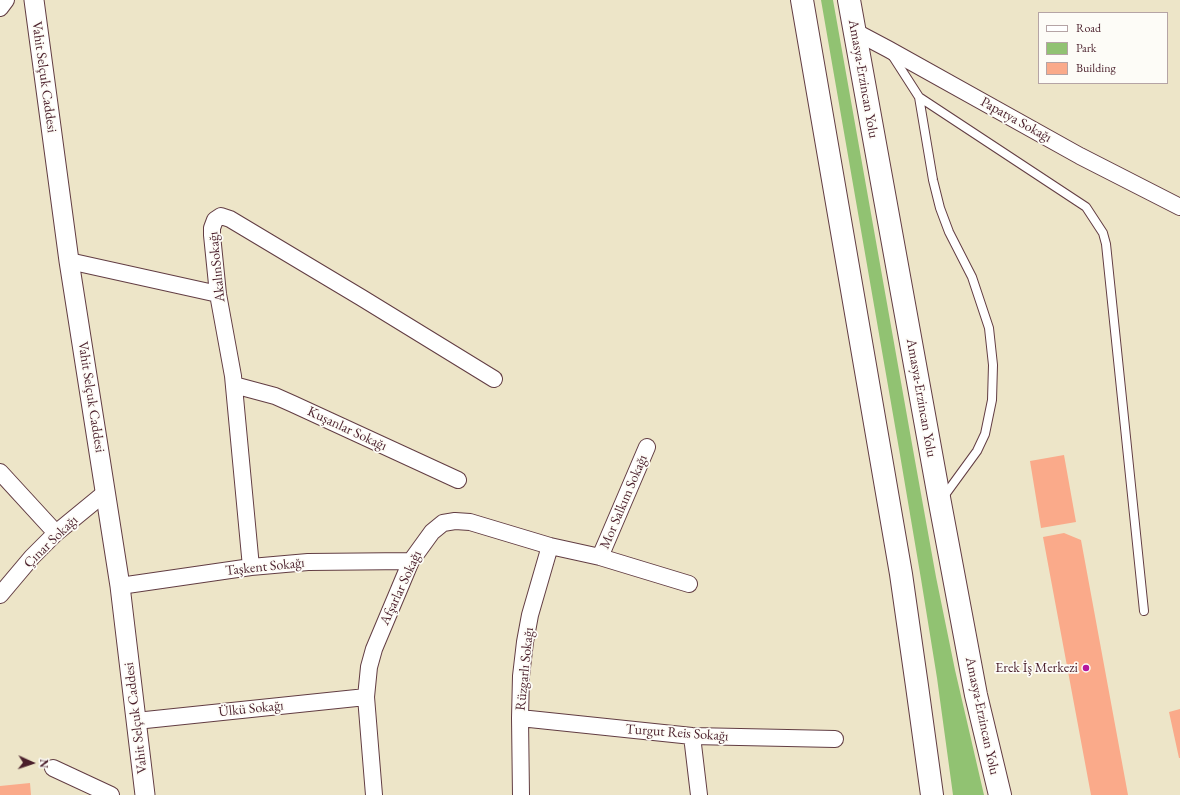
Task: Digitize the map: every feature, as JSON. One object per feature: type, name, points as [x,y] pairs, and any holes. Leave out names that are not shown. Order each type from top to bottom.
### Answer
[{"type":"highway","points":[[802,0],[901,574],[932,795]]},
{"type":"highway","name":"Amasya-Erzincan Yolu","points":[[849,0],[976,695],[1000,795]]},
{"type":"street","points":[[0,8],[6,0]]},
{"type":"street","name":"Vahit Selçuk Caddesi","points":[[34,0],[69,261],[120,586],[145,795]]},
{"type":"street","name":"Papatya Sokağı","points":[[854,31],[1080,156],[1180,207]]},
{"type":"street","name":"AkalınSokağı","points":[[251,567],[234,385],[218,294],[212,228],[215,220],[221,216],[230,219],[494,379]]},
{"type":"street","points":[[69,261],[218,294]]},
{"type":"street","name":"Kuşanlar Sokağı","points":[[234,385],[275,396],[458,480]]},
{"type":"street","name":"Mor Salkım Sokağı","points":[[600,557],[647,447]]},
{"type":"street","points":[[0,472],[56,533]]},
{"type":"street","name":"Çınar Sokağı","points":[[0,595],[32,557],[56,533],[106,492]]},
{"type":"street","name":"Afşarlar Sokağı","points":[[374,795],[366,697],[369,667],[374,648],[411,560],[432,532],[443,523],[455,521],[470,522],[550,546],[600,557],[689,584]]},
{"type":"street","name":"Rüzgarlı Sokağı","points":[[521,795],[521,676],[530,615],[550,546]]},
{"type":"street","name":"Taşkent Sokağı","points":[[120,586],[251,567],[308,562],[411,560]]},
{"type":"street","name":"Ülkü Sokağı","points":[[136,721],[366,697]]},
{"type":"street","name":"Turgut Reis Sokağı","points":[[520,718],[692,736],[835,739]]},
{"type":"street","points":[[692,736],[699,795]]},
{"type":"street","points":[[53,768],[111,795]]},
{"type":"lane","points":[[888,49],[919,97],[933,180],[940,208],[949,232],[972,278],[989,328],[993,365],[992,400],[984,434],[977,451],[940,503]]},
{"type":"lane","points":[[919,97],[1086,206],[1103,233],[1106,244],[1144,611]]},
{"type":"green space","points":[[821,0],[833,0],[936,577],[955,670],[984,795],[953,795],[937,678],[921,579]]},
{"type":"building","points":[[1064,455],[1076,522],[1041,528],[1030,461]]},
{"type":"building","name":"Erek İş Merkezi","points":[[1064,533],[1081,540],[1128,795],[1091,795],[1043,537]]},
{"type":"building","points":[[1180,709],[1180,758],[1179,758],[1169,712]]},
{"type":"building","points":[[30,783],[31,795],[0,795],[0,786]]},
{"type":"place","name":"Erek İş Merkezi","points":[[1086,668]]}]
